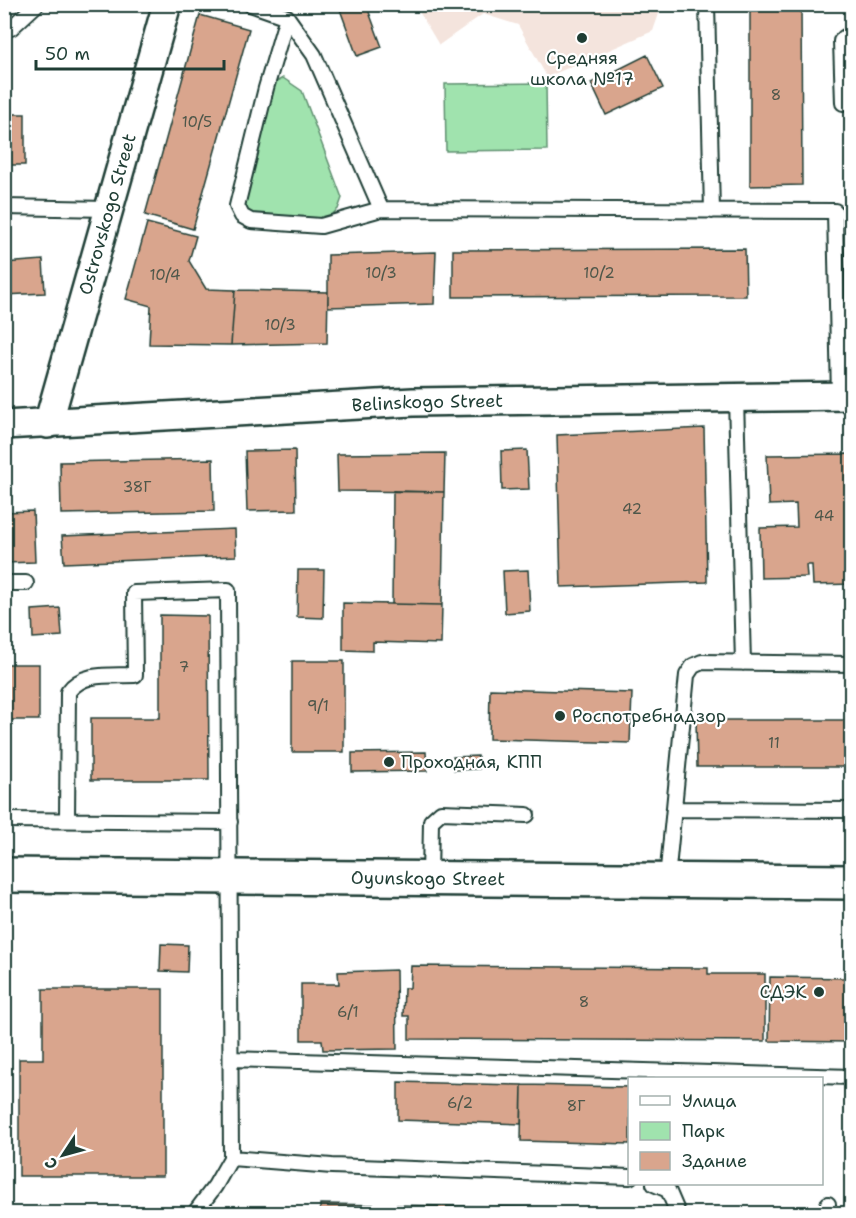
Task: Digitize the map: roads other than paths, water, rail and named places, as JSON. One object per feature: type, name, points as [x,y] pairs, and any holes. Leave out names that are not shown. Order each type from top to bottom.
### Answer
[{"type":"main road","name":"Oyunskogo Street","points":[[4,875],[852,882]]},
{"type":"street","name":"Ostrovskogo Street","points":[[48,424],[168,4]]},
{"type":"street","name":"Belinskogo Street","points":[[4,425],[413,402],[845,396]]},
{"type":"lane","points":[[4,28],[11,28],[37,4]]},
{"type":"lane","points":[[250,4],[287,17],[314,55],[381,209]]},
{"type":"lane","points":[[707,4],[712,211]]},
{"type":"lane","points":[[287,17],[266,88],[237,206],[242,216],[251,221],[321,226],[381,209],[835,212],[845,396]]},
{"type":"lane","points":[[843,103],[841,41],[852,37]]},
{"type":"lane","points":[[4,207],[108,209]]},
{"type":"lane","points":[[736,398],[743,663]]},
{"type":"lane","points":[[4,583],[26,583]]},
{"type":"lane","points":[[67,820],[68,692],[75,682],[83,678],[135,675],[134,593],[228,590],[231,1158],[215,1186],[194,1214]]},
{"type":"lane","points":[[667,879],[687,675],[693,666],[702,662],[852,664]]},
{"type":"lane","points":[[674,809],[852,810]]},
{"type":"lane","points":[[430,878],[431,821],[441,812],[527,815]]},
{"type":"lane","points":[[4,820],[230,822]]},
{"type":"lane","points":[[231,1059],[852,1077]]},
{"type":"lane","points":[[231,1158],[332,1166],[628,1178]]},
{"type":"lane","points":[[656,1185],[668,1190],[677,1211],[676,1214]]},
{"type":"place","name":"Средняя школа №17","points":[[582,38]]},
{"type":"place","name":"Роспотребнадзор","points":[[560,716]]},
{"type":"place","name":"Проходная, КПП","points":[[389,762]]},
{"type":"place","name":"СДЭК","points":[[819,992]]}]
